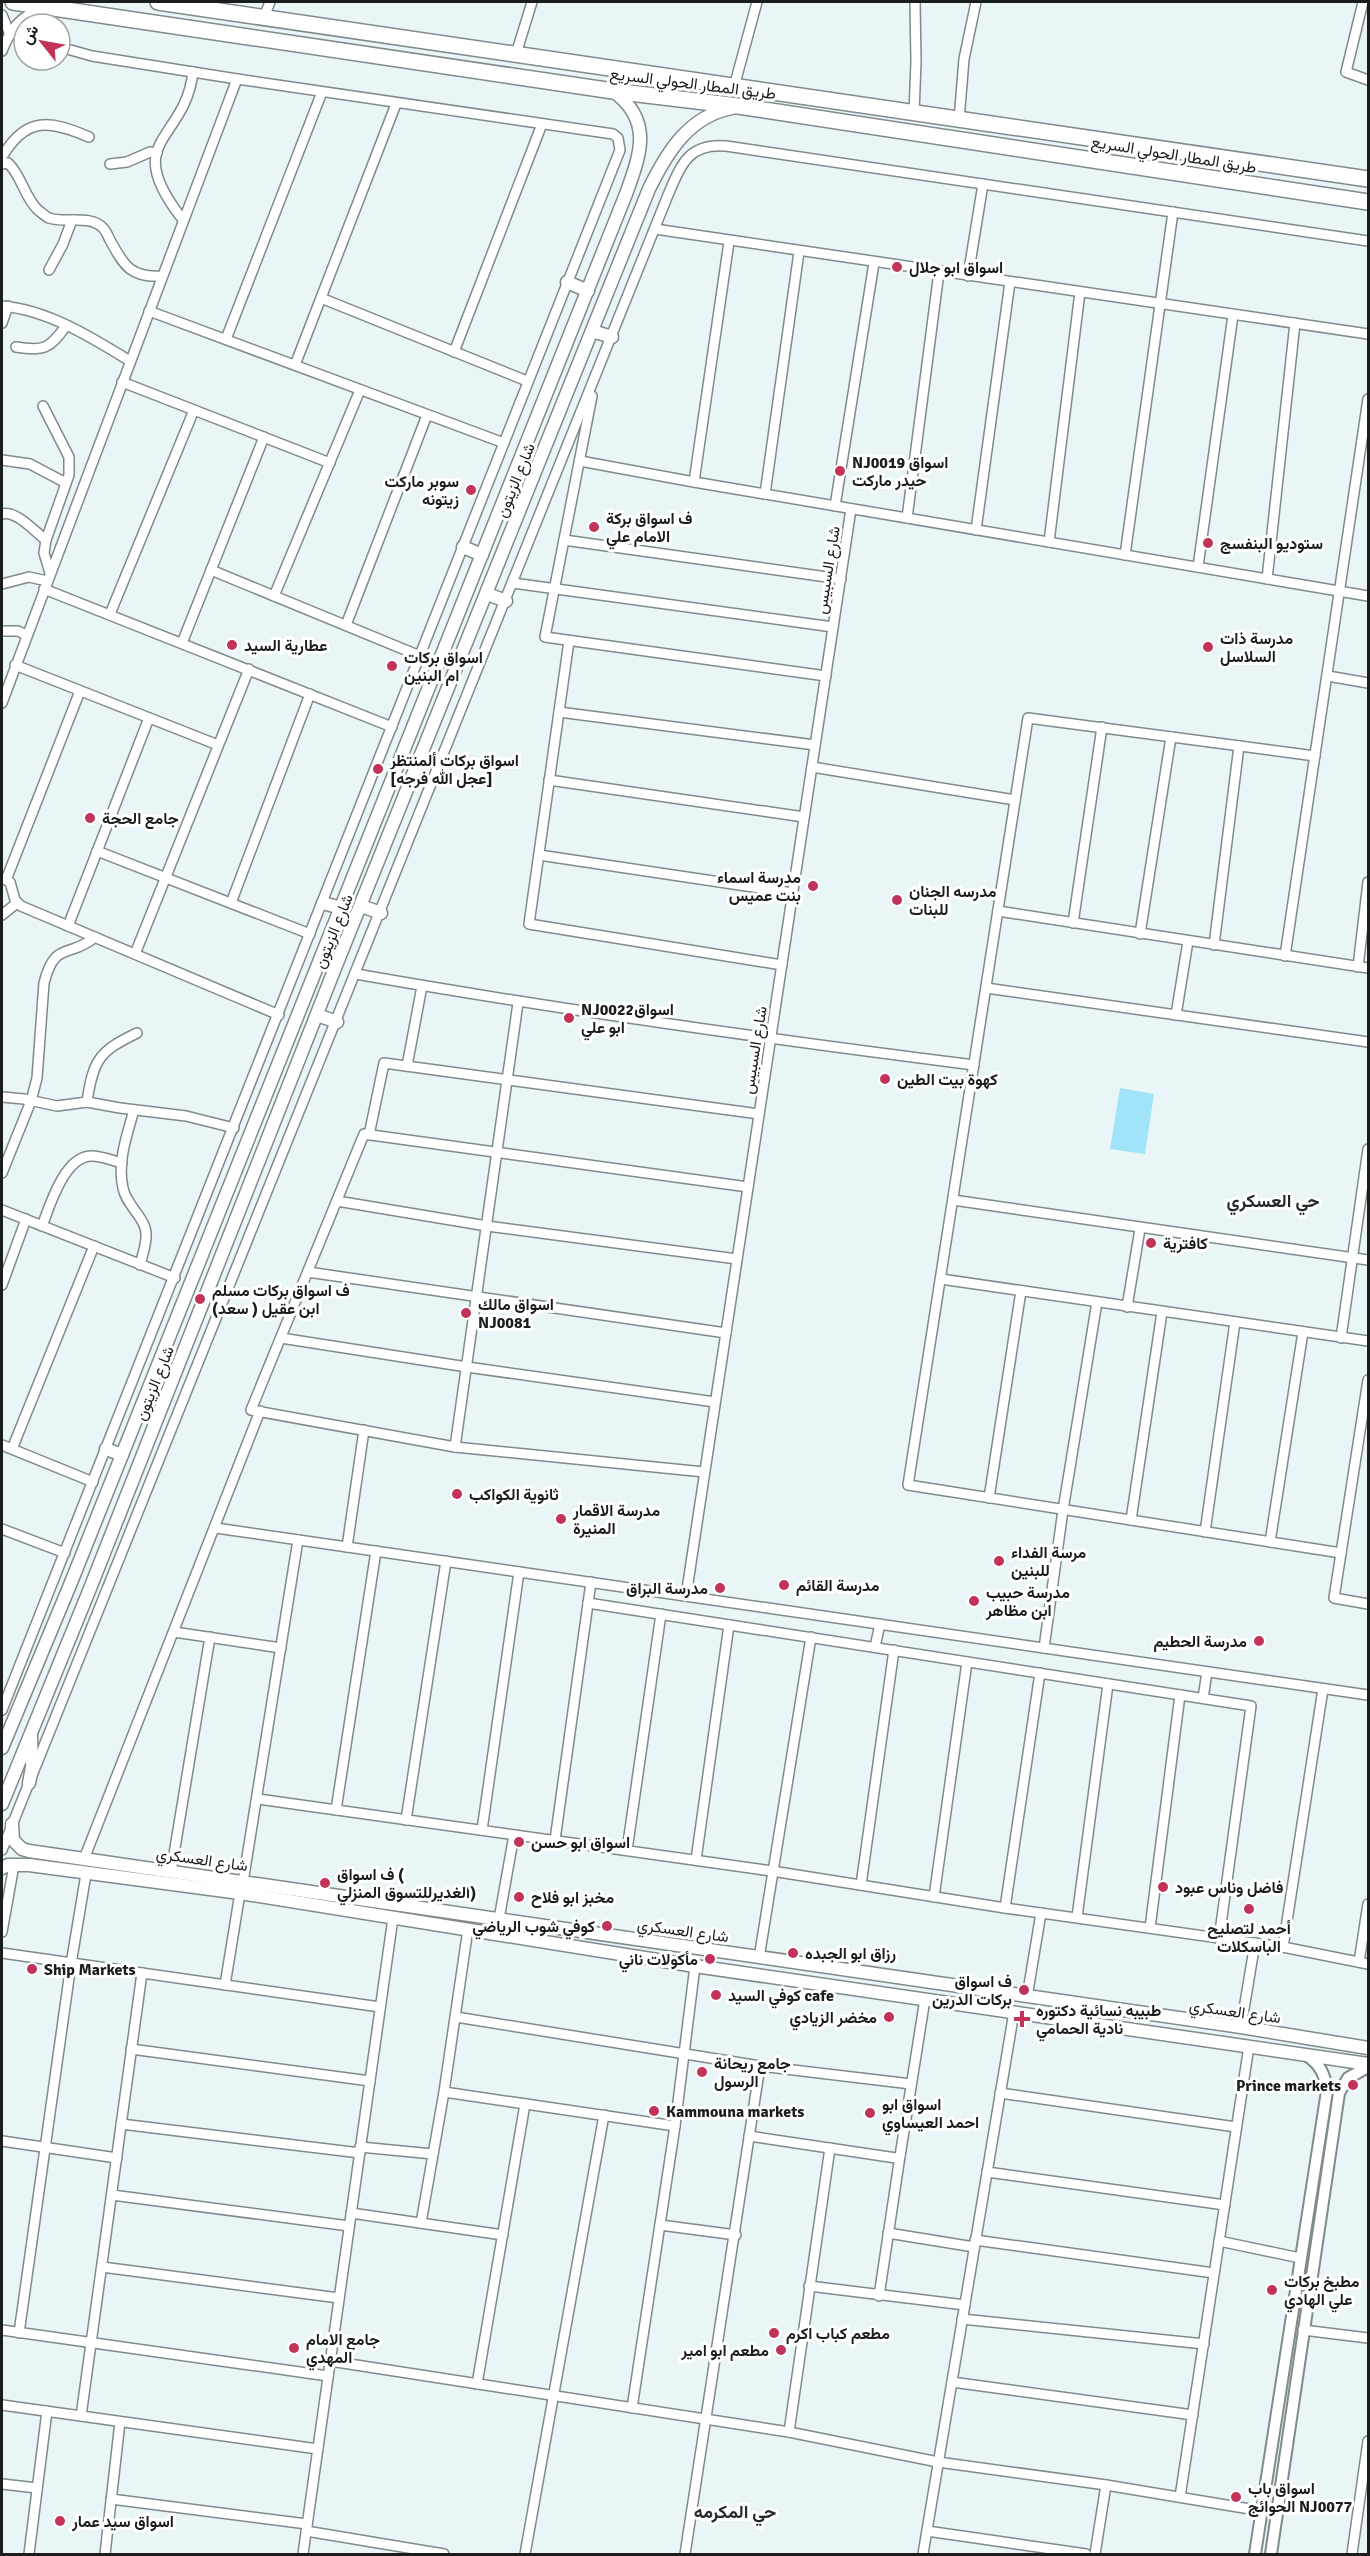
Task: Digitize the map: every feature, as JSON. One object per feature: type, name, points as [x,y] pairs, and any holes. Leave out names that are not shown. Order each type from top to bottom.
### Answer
[{"type":"highway","name":"طريق المطار الحولي السريع","points":[[13,2],[613,91],[738,106],[1368,202]]},
{"type":"highway","name":"طريق المطار الحولي السريع","points":[[158,2],[212,5],[264,17],[1368,179]]},
{"type":"main road","name":"شارع الزيتون","points":[[2,1744],[70,1585],[638,162],[641,138],[638,122],[630,108],[613,91]]},
{"type":"main road","name":"شارع الزيتون","points":[[2,1804],[655,177],[677,141],[698,122],[724,109],[738,106]]},
{"type":"main road","points":[[619,212],[629,211],[637,220]]},
{"type":"main road","points":[[567,282],[588,291]]},
{"type":"main road","points":[[592,331],[612,337]]},
{"type":"main road","points":[[463,547],[482,555]]},
{"type":"main road","points":[[487,594],[506,601]]},
{"type":"main road","points":[[418,718],[421,726],[436,723]]},
{"type":"main road","points":[[402,756],[412,756],[419,764]]},
{"type":"main road","points":[[323,903],[341,908]]},
{"type":"main road","points":[[361,906],[381,913]]},
{"type":"main road","points":[[317,1015],[337,1022]]},
{"type":"main road","points":[[106,1449],[122,1455]]},
{"type":"main road","points":[[70,1585],[75,1594],[85,1594],[89,1591]]},
{"type":"main road","points":[[54,1624],[58,1620],[69,1621],[73,1631]]},
{"type":"main road","points":[[29,1783],[34,1723]]},
{"type":"main road","points":[[12,1824],[13,1839],[17,1845],[33,1852]]},
{"type":"main road","points":[[29,1865],[21,1861],[21,1855],[33,1852]]},
{"type":"main road","name":"شارع العسكري","points":[[33,1852],[171,1872],[393,1918],[695,1966],[1368,2065]]},
{"type":"main road","name":"شارع العسكري","points":[[8,1866],[29,1865],[86,1874],[242,1888],[499,1919],[1241,2027],[1368,2048]]},
{"type":"main road","points":[[1111,2026],[1120,2021],[1116,2010]]},
{"type":"main road","points":[[1145,2031],[1142,2028],[1142,2019],[1150,2015]]},
{"type":"street","points":[[264,17],[270,2]]},
{"type":"street","points":[[516,54],[532,2]]},
{"type":"street","points":[[734,87],[757,2]]},
{"type":"street","points":[[914,113],[915,2]]},
{"type":"street","points":[[959,120],[964,59],[976,2]]},
{"type":"street","points":[[1363,2],[1346,72],[1368,80]]},
{"type":"street","points":[[2,51],[9,32],[25,16],[45,7]]},
{"type":"street","points":[[2,15],[9,32],[12,33]]},
{"type":"street","points":[[2,1710],[620,150],[620,143],[612,134],[237,80],[92,56],[72,50]]},
{"type":"street","points":[[183,220],[165,196],[155,169],[159,144],[191,90],[193,72]]},
{"type":"street","points":[[2,703],[237,80]]},
{"type":"street","points":[[226,339],[322,92]]},
{"type":"street","points":[[295,365],[396,104]]},
{"type":"street","points":[[2,156],[11,141],[24,130],[42,124],[63,126],[89,137]]},
{"type":"street","points":[[454,352],[542,124]]},
{"type":"street","points":[[2,1850],[596,375],[686,160],[694,152],[713,145],[1368,241]]},
{"type":"street","points":[[110,164],[127,162],[150,152],[157,153]]},
{"type":"street","points":[[2,164],[8,163],[16,170],[23,189],[36,207],[48,218],[90,221],[103,227],[121,260],[135,273],[146,277],[162,276]]},
{"type":"street","points":[[968,276],[983,184]]},
{"type":"street","points":[[1125,555],[1173,212]]},
{"type":"street","points":[[49,270],[63,244],[72,220]]},
{"type":"street","points":[[655,230],[1368,334]]},
{"type":"street","points":[[694,483],[729,242]]},
{"type":"street","points":[[765,494],[799,252]]},
{"type":"street","name":"شارع السبيس","points":[[835,506],[874,263]]},
{"type":"street","points":[[907,518],[939,272]]},
{"type":"street","points":[[976,530],[1010,282]]},
{"type":"street","points":[[1049,542],[1080,292]]},
{"type":"street","points":[[321,298],[527,381]]},
{"type":"street","points":[[2,323],[5,306],[45,316],[130,361]]},
{"type":"street","points":[[149,311],[504,443]]},
{"type":"street","points":[[1198,567],[1233,315]]},
{"type":"street","points":[[1267,579],[1295,323]]},
{"type":"street","points":[[16,347],[35,350],[43,348],[54,342],[66,326]]},
{"type":"street","points":[[596,375],[546,637],[826,676]]},
{"type":"street","points":[[122,382],[330,463]]},
{"type":"street","points":[[274,596],[360,390]]},
{"type":"street","points":[[1285,956],[1368,399]]},
{"type":"street","points":[[43,406],[69,457],[69,475],[46,540],[44,553],[47,581]]},
{"type":"street","points":[[110,615],[194,410]]},
{"type":"street","points":[[346,625],[427,414]]},
{"type":"street","points":[[182,643],[264,437]]},
{"type":"street","points":[[2,460],[30,464],[66,483]]},
{"type":"street","points":[[580,461],[694,483],[1368,596]]},
{"type":"street","name":"شارع السبيس","points":[[687,1596],[851,509]]},
{"type":"street","points":[[2,514],[9,512],[15,515],[46,540]]},
{"type":"street","points":[[564,540],[841,579]]},
{"type":"street","points":[[211,570],[420,656]]},
{"type":"street","points":[[2,584],[29,577],[47,581],[110,615],[392,727]]},
{"type":"street","points":[[513,583],[833,627]]},
{"type":"street","points":[[2,631],[18,631],[27,635]]},
{"type":"street","points":[[569,641],[529,924],[782,965]]},
{"type":"street","points":[[15,665],[218,745]]},
{"type":"street","points":[[135,954],[249,669]]},
{"type":"street","points":[[1328,676],[1368,683]]},
{"type":"street","points":[[17,903],[13,886],[4,879],[80,691]]},
{"type":"street","points":[[231,903],[310,694]]},
{"type":"street","points":[[559,712],[815,745]]},
{"type":"street","points":[[68,926],[149,718]]},
{"type":"street","points":[[1315,756],[1028,718],[908,1485],[1341,1553]]},
{"type":"street","points":[[1073,923],[1102,728]]},
{"type":"street","points":[[1140,934],[1171,737]]},
{"type":"street","points":[[1214,945],[1239,746]]},
{"type":"street","points":[[812,767],[1015,800]]},
{"type":"street","points":[[549,780],[804,817]]},
{"type":"street","points":[[97,850],[310,934]]},
{"type":"street","points":[[539,855],[793,893]]},
{"type":"street","points":[[1358,967],[1368,882]]},
{"type":"street","points":[[17,903],[279,1015]]},
{"type":"street","points":[[2,915],[17,903]]},
{"type":"street","points":[[998,911],[1368,968]]},
{"type":"street","points":[[2,1173],[32,1101],[37,1078],[44,983],[48,968],[56,955],[69,948],[84,946],[95,937]]},
{"type":"street","points":[[1176,1015],[1188,941]]},
{"type":"street","points":[[356,974],[518,1002],[770,1040],[974,1065]]},
{"type":"street","points":[[408,1066],[422,986]]},
{"type":"street","points":[[986,988],[1368,1041]]},
{"type":"street","points":[[455,1447],[518,1002]]},
{"type":"street","points":[[87,1102],[90,1082],[98,1061],[110,1046],[137,1033]]},
{"type":"street","points":[[369,1135],[384,1063],[759,1114]]},
{"type":"street","points":[[2,1098],[57,1106],[87,1102],[186,1116],[234,1128]]},
{"type":"street","points":[[134,1110],[122,1163],[123,1189],[127,1202],[145,1227],[147,1237],[140,1265]]},
{"type":"street","points":[[704,1472],[455,1447],[251,1410],[364,1134],[748,1187]]},
{"type":"street","points":[[1341,1338],[1368,1149]]},
{"type":"street","points":[[42,1226],[64,1175],[80,1159],[92,1156],[122,1163]]},
{"type":"street","points":[[953,1200],[1140,1229],[1368,1260]]},
{"type":"street","points":[[337,1201],[487,1226],[737,1258]]},
{"type":"street","points":[[2,1210],[175,1278]]},
{"type":"street","points":[[2,1285],[26,1220]]},
{"type":"street","points":[[1127,1307],[1140,1229]]},
{"type":"street","points":[[12,1449],[94,1246]]},
{"type":"street","points":[[308,1272],[726,1333]]},
{"type":"street","points":[[941,1279],[1368,1341]]},
{"type":"street","points":[[989,1498],[1021,1291]]},
{"type":"street","points":[[1044,1648],[1063,1510],[1097,1302]]},
{"type":"street","points":[[1131,1520],[1162,1312]]},
{"type":"street","points":[[1205,1532],[1235,1322]]},
{"type":"street","points":[[1270,1542],[1303,1332]]},
{"type":"street","points":[[281,1338],[715,1402]]},
{"type":"street","points":[[1368,1380],[1334,1598],[1368,1604]]},
{"type":"street","points":[[84,1859],[216,1528],[260,1411]]},
{"type":"street","points":[[347,1547],[364,1430]]},
{"type":"street","points":[[2,1445],[93,1482]]},
{"type":"street","points":[[2,1528],[65,1553]]},
{"type":"street","points":[[216,1528],[1368,1695]]},
{"type":"street","points":[[225,1985],[258,1799],[298,1540]]},
{"type":"street","points":[[336,1810],[376,1551]]},
{"type":"street","points":[[406,1820],[446,1561]]},
{"type":"street","points":[[482,1830],[519,1572]]},
{"type":"street","points":[[555,1840],[591,1582]]},
{"type":"street","points":[[588,1603],[1251,1706],[1219,1939]]},
{"type":"street","points":[[627,1850],[660,1614]]},
{"type":"street","points":[[875,1647],[880,1624]]},
{"type":"street","points":[[696,1860],[729,1625]]},
{"type":"street","points":[[174,1632],[281,1648]]},
{"type":"street","points":[[171,1872],[210,1637]]},
{"type":"street","points":[[759,1958],[811,1637]]},
{"type":"street","points":[[861,1886],[894,1650]]},
{"type":"street","points":[[934,1898],[967,1662]]},
{"type":"street","points":[[1203,1698],[1207,1672]]},
{"type":"street","points":[[1005,1908],[1040,1673]]},
{"type":"street","points":[[1077,1917],[1108,1684]]},
{"type":"street","points":[[1283,1947],[1323,1689]]},
{"type":"street","points":[[1150,1928],[1180,1695]]},
{"type":"street","points":[[258,1799],[772,1871],[934,1898],[1283,1947],[1364,1963],[1368,1904]]},
{"type":"street","points":[[499,1919],[514,1835]]},
{"type":"street","points":[[2,1932],[8,1866]]},
{"type":"street","points":[[19,2333],[71,1964],[86,1874]]},
{"type":"street","points":[[1027,1997],[1041,1913]]},
{"type":"street","points":[[303,2554],[393,1918]]},
{"type":"street","points":[[421,2223],[456,2017],[468,1929]]},
{"type":"street","points":[[1241,2027],[1255,1943]]},
{"type":"street","points":[[2,1953],[380,2007]]},
{"type":"street","points":[[632,2408],[675,2126],[695,1966]]},
{"type":"street","points":[[81,2416],[142,1973]]},
{"type":"street","points":[[879,2296],[926,1999]]},
{"type":"street","points":[[923,2554],[1014,2012]]},
{"type":"street","points":[[456,2017],[760,2066],[911,2084]]},
{"type":"street","points":[[1180,2497],[1249,2046]]},
{"type":"street","points":[[132,2049],[370,2081]]},
{"type":"street","points":[[1255,2554],[1327,2091],[1322,2070],[1316,2061],[1306,2055]]},
{"type":"street","points":[[1271,2554],[1339,2093],[1348,2078],[1368,2065]]},
{"type":"street","points":[[685,2554],[704,2419],[736,2235],[760,2066]]},
{"type":"street","points":[[444,2092],[675,2126]]},
{"type":"street","points":[[1000,2092],[1236,2127]]},
{"type":"street","points":[[477,2384],[525,2104]]},
{"type":"street","points":[[525,2554],[604,2115]]},
{"type":"street","points":[[121,2124],[360,2150],[433,2154]]},
{"type":"street","points":[[749,2136],[896,2158],[900,2156]]},
{"type":"street","points":[[2,2141],[117,2158]]},
{"type":"street","points":[[789,2432],[808,2286],[830,2148]]},
{"type":"street","points":[[987,2172],[1225,2205]]},
{"type":"street","points":[[112,2195],[349,2226]]},
{"type":"street","points":[[351,2213],[503,2235]]},
{"type":"street","points":[[660,2225],[736,2235]]},
{"type":"street","points":[[888,2233],[1214,2273]]},
{"type":"street","points":[[1219,2241],[1300,2258]]},
{"type":"street","points":[[102,2267],[339,2298]]},
{"type":"street","points":[[808,2286],[964,2305]]},
{"type":"street","points":[[962,2319],[1204,2344]]},
{"type":"street","points":[[2,2330],[328,2376]]},
{"type":"street","points":[[1303,2330],[1368,2338]]},
{"type":"street","points":[[330,2361],[789,2432],[938,2462],[1262,2511]]},
{"type":"street","points":[[952,2382],[1193,2415]]},
{"type":"street","points":[[2,2405],[318,2449]]},
{"type":"street","points":[[29,2554],[47,2411]]},
{"type":"street","points":[[105,2554],[120,2421]]},
{"type":"street","points":[[1353,2554],[1368,2441]]},
{"type":"street","points":[[2,2484],[37,2488]]},
{"type":"street","points":[[1095,2554],[1106,2486]]},
{"type":"street","points":[[111,2499],[307,2527],[444,2554]]},
{"type":"street","points":[[1357,2524],[1368,2526]]},
{"type":"street","points":[[927,2532],[1086,2554]]},
{"type":"shaded area","points":[[1120,1088],[1154,1094],[1145,1154],[1110,1149]]},
{"type":"place","name":"اسواق ابو جلال","points":[[897,267]]},
{"type":"place","name":"NJ0019 اسواق حيدر ماركت","points":[[840,471]]},
{"type":"place","name":"سوبر ماركت زيتونه","points":[[471,490]]},
{"type":"place","name":"ف اسواق بركة الامام علي","points":[[594,527]]},
{"type":"place","name":"ستوديو البنفسج","points":[[1208,543]]},
{"type":"place","name":"عطارية السيد","points":[[232,645]]},
{"type":"place","name":"مدرسة ذات السلاسل","points":[[1208,647]]},
{"type":"place","name":"اسواق بركات ام البنين","points":[[392,666]]},
{"type":"place","name":"اسواق بركات ألمنتظر [عجل الله فرجه]","points":[[378,769]]},
{"type":"place","name":"جامع الحجة","points":[[90,818]]},
{"type":"place","name":"مدرسة اسماء بنت عميس","points":[[813,886]]},
{"type":"place","name":"مدرسه الجنان للبنات","points":[[897,900]]},
{"type":"place","name":"NJ0022اسواق ابو علي","points":[[569,1018]]},
{"type":"place","name":"كهوة بيت الطين","points":[[885,1079]]},
{"type":"place","name":"كافترية","points":[[1151,1243]]},
{"type":"place","name":"ف اسواق بركات مسلم ابن عقيل ( سعد)","points":[[200,1299]]},
{"type":"place","name":"اسواق مالك NJ0081","points":[[466,1313]]},
{"type":"place","name":"ثانوية الكواكب","points":[[457,1494]]},
{"type":"place","name":"مدرسة الاقمار المنيرة","points":[[561,1519]]},
{"type":"place","name":"مرسة الفداء للبنين","points":[[999,1561]]},
{"type":"place","name":"مدرسة القائم","points":[[784,1585]]},
{"type":"place","name":"مدرسة البراق","points":[[720,1588]]},
{"type":"place","name":"مدرسة حبيب ابن مظاهر","points":[[974,1601]]},
{"type":"place","name":"مدرسة الحطيم","points":[[1259,1641]]},
{"type":"place","name":"اسواق ابو حسن","points":[[519,1842]]},
{"type":"place","name":"ف اسواق ( الغديرللتسوق المنزلي)","points":[[325,1883]]},
{"type":"place","name":"فاضل وناس عبود","points":[[1163,1887]]},
{"type":"place","name":"مخبز ابو فلاح","points":[[519,1897]]},
{"type":"place","name":"أحمد لتصليح الباسكلات","points":[[1249,1909]]},
{"type":"place","name":"كوفي شوب الرياضي","points":[[607,1926]]},
{"type":"place","name":"رزاق ابو الجبده","points":[[793,1953]]},
{"type":"place","name":"مأكولات ناني","points":[[710,1959]]},
{"type":"place","name":"Ship Markets","points":[[32,1969]]},
{"type":"place","name":"ف اسواق بركات الدرين","points":[[1024,1990]]},
{"type":"place","name":"كوفي السيد cafe","points":[[716,1995]]},
{"type":"place","name":"مخضر الزيادي","points":[[889,2017]]},
{"type":"place","name":"طبيبه نسائية دكتوره نادية الحمامي","points":[[1022,2019]]},
{"type":"place","name":"جامع ريحانة الرسول","points":[[702,2072]]},
{"type":"place","name":"Prince markets","points":[[1353,2085]]},
{"type":"place","name":"Kammouna markets","points":[[654,2111]]},
{"type":"place","name":"اسواق ابو احمد العيساوي","points":[[870,2113]]},
{"type":"place","name":"مطبخ بركات علي الهادي","points":[[1272,2290]]},
{"type":"place","name":"مطعم كباب اكرم","points":[[774,2333]]},
{"type":"place","name":"جامع الامام المهدي","points":[[294,2348]]},
{"type":"place","name":"مطعم ابو امير","points":[[781,2350]]},
{"type":"place","name":"اسواق باب الحوائج NJ0077","points":[[1236,2497]]},
{"type":"place","name":"اسواق سيد عمار","points":[[60,2521]]},
{"type":"district","name":"حي العسكري","points":[[1273,1201]]},
{"type":"district","name":"حي المكرمه","points":[[735,2512]]}]
